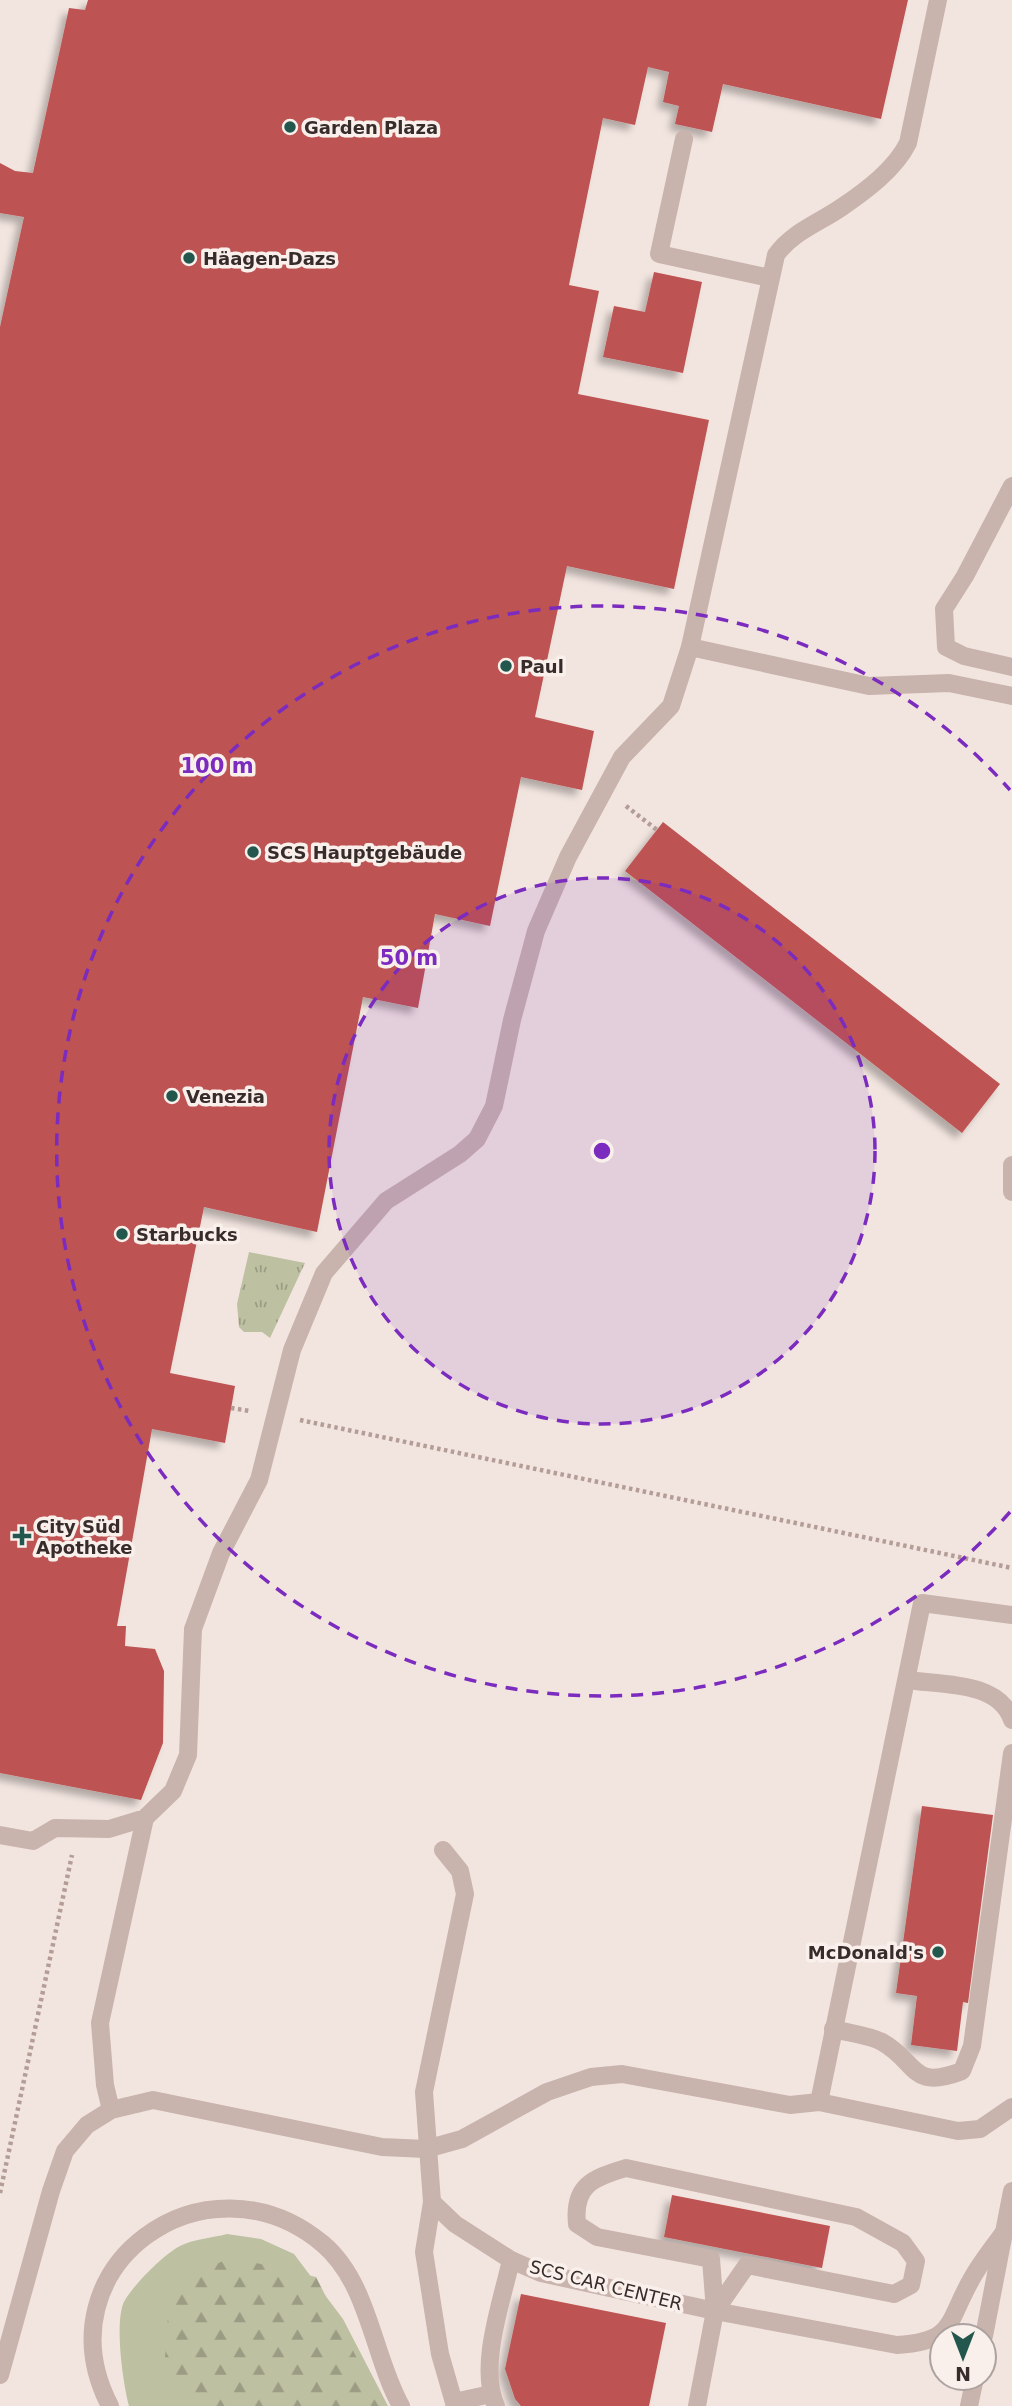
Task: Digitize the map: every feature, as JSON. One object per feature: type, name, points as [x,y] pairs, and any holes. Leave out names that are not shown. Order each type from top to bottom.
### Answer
[{"type":"street","points":[[0,1835],[33,1841],[55,1828],[109,1829],[145,1818],[173,1791],[188,1755],[193,1629],[221,1553],[259,1480],[292,1350],[324,1273],[386,1201],[460,1154],[477,1139],[494,1106],[512,1020],[536,931],[568,857],[622,757],[671,706],[690,647],[776,255],[785,242],[842,207],[899,161],[908,143],[938,0]]},
{"type":"street","points":[[684,139],[659,254],[770,278]]},
{"type":"street","points":[[1012,486],[965,576],[944,609],[946,647],[964,656],[1012,667]]},
{"type":"street","points":[[690,647],[869,687],[901,688],[925,683],[949,683],[1012,696]]},
{"type":"street","points":[[1012,1165],[1012,1192]]},
{"type":"street","points":[[819,2102],[922,1603],[1012,1615]]},
{"type":"street","points":[[907,1680],[990,1692],[1008,1707],[1012,1720]]},
{"type":"street","points":[[833,2029],[881,2042],[916,2073],[938,2080],[962,2071],[972,2046],[1012,1753]]},
{"type":"street","points":[[111,2110],[105,2085],[100,2023],[145,1818]]},
{"type":"street","points":[[443,1850],[460,1871],[465,1894],[424,2092],[426,2150],[432,2202],[424,2252],[440,2354],[454,2404],[494,2400],[489,2365],[511,2260]]},
{"type":"street","points":[[0,2375],[6,2328],[65,2151],[87,2125],[111,2110],[153,2100],[382,2147],[426,2150],[462,2139],[547,2092],[591,2077],[622,2074],[790,2105],[819,2102],[958,2131],[980,2129],[1012,2107]]},
{"type":"street","points":[[697,2406],[715,2311],[711,2259],[597,2237],[577,2224],[575,2206],[583,2190],[596,2177],[626,2168],[856,2217],[904,2244],[916,2261],[911,2285],[894,2294],[747,2265],[715,2311]]},
{"type":"street","points":[[987,2322],[1012,2191]]},
{"type":"street","name":"SCS CAR CENTER","points":[[432,2202],[455,2224],[511,2260],[541,2273],[715,2311],[897,2345],[924,2343],[947,2328],[970,2282],[1007,2228]]},
{"type":"street","points":[[110,2406],[100,2386],[93,2348],[96,2313],[108,2279],[130,2247],[163,2222],[205,2210],[252,2209],[292,2222],[325,2246],[346,2273],[401,2406]]},
{"type":"path","points":[[604,789],[657,830]]},
{"type":"path","points":[[277,1415],[1012,1568]]},
{"type":"path","points":[[0,2193],[77,1830]]},
{"type":"green space","points":[[249,1252],[305,1263],[270,1338],[262,1332],[244,1332],[239,1327],[237,1304]]},
{"type":"green space","points":[[227,2234],[261,2239],[294,2254],[343,2319],[388,2406],[129,2406],[120,2340],[123,2304],[148,2272],[173,2250],[191,2242]]},
{"type":"green space","points":[[231,2257],[316,2277],[381,2406],[190,2406],[165,2358],[170,2287]]},
{"type":"building","name":"SCS Hauptgebäude","points":[[88,0],[908,0],[881,119],[723,84],[712,132],[675,124],[679,106],[663,102],[669,72],[648,67],[635,125],[603,118],[569,285],[599,291],[578,394],[709,420],[674,589],[567,566],[535,717],[594,731],[582,790],[521,777],[490,926],[435,914],[418,1008],[363,997],[317,1232],[204,1207],[170,1373],[235,1386],[225,1443],[152,1429],[117,1626],[126,1626],[125,1646],[155,1649],[164,1671],[163,1743],[141,1800],[0,1773],[0,327],[24,217],[0,213],[0,163],[15,171],[33,173],[69,8],[85,10]]},
{"type":"building","points":[[654,272],[702,282],[683,373],[603,357],[614,306],[645,312]]},
{"type":"building","points":[[663,822],[1000,1084],[962,1133],[625,871]]},
{"type":"building","name":"McDonald's","points":[[922,1806],[993,1815],[968,2003],[963,2002],[957,2051],[911,2045],[917,1996],[896,1993]]},
{"type":"building","points":[[672,2195],[830,2226],[822,2268],[664,2237]]},
{"type":"building","points":[[521,2294],[666,2323],[649,2406],[521,2406],[515,2399],[505,2369]]},
{"type":"place","name":"Garden Plaza","points":[[290,127]]},
{"type":"place","name":"Häagen-Dazs","points":[[189,258]]},
{"type":"place","name":"Paul","points":[[506,666]]},
{"type":"place","name":"SCS Hauptgebäude","points":[[253,852]]},
{"type":"place","name":"Venezia","points":[[172,1096]]},
{"type":"place","name":"Starbucks","points":[[122,1234]]},
{"type":"place","name":"City Süd Apotheke","points":[[22,1536]]},
{"type":"place","name":"McDonald's","points":[[938,1952]]}]
